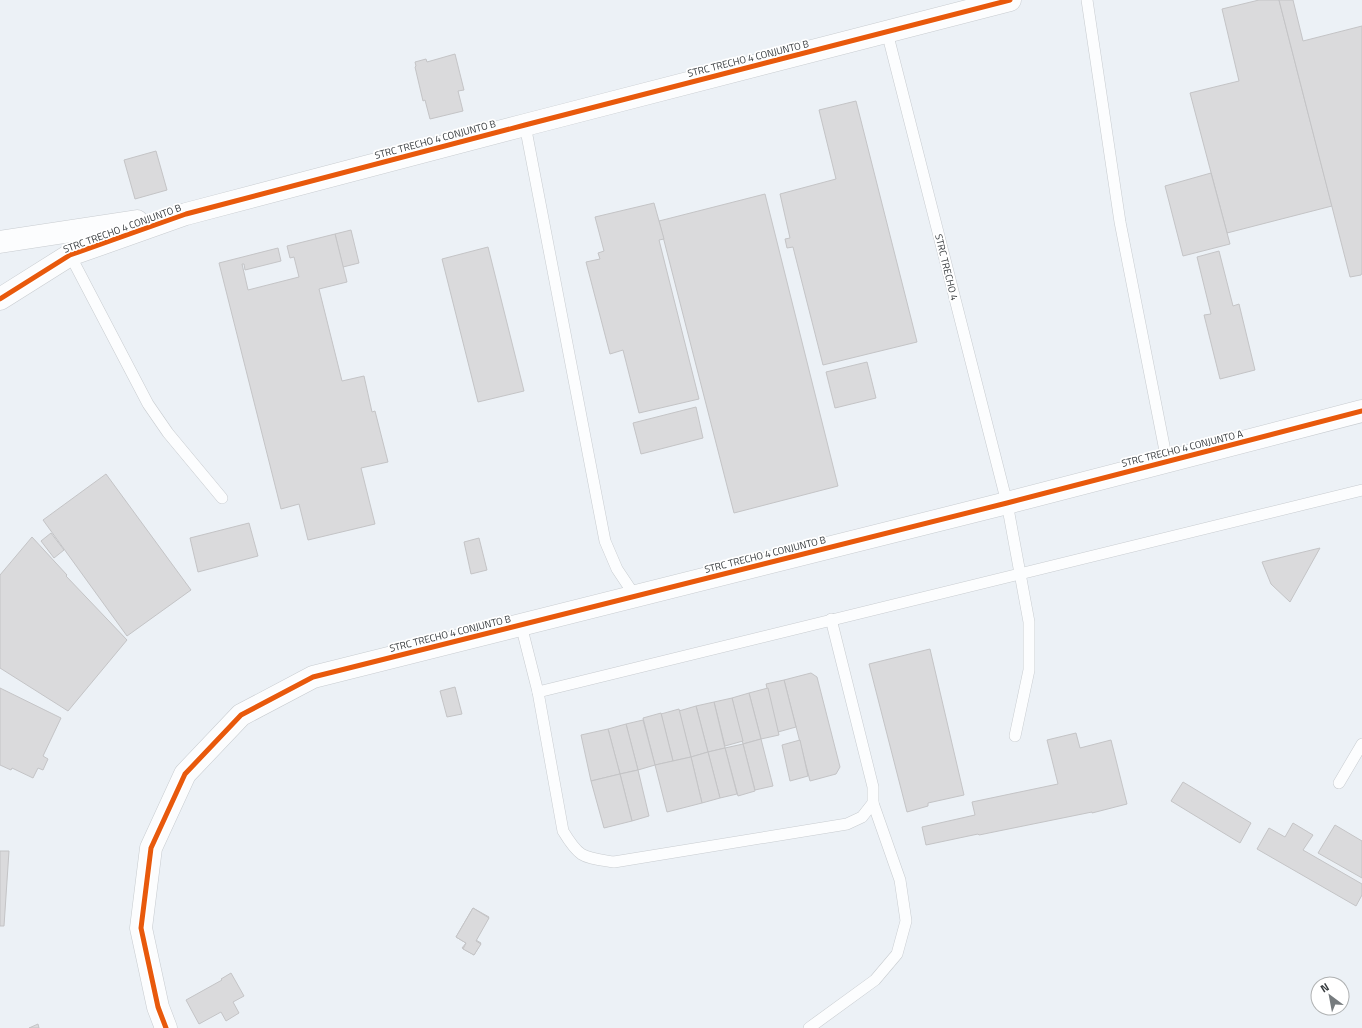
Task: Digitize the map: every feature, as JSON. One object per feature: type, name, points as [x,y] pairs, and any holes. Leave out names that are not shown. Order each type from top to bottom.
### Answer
[{"type":"street","points":[[887,32],[1010,0]]},
{"type":"street","name":"STRC TRECHO 4 CONJUNTO B","points":[[0,298],[70,255],[186,214],[887,32]]},
{"type":"street","points":[[0,242],[186,214]]},
{"type":"street","name":"STRC TRECHO 4 CONJUNTO A","points":[[1007,503],[1362,411]]},
{"type":"street","name":"STRC TRECHO 4 CONJUNTO B","points":[[166,1028],[158,1006],[141,928],[151,848],[185,774],[241,716],[312,677],[1007,503]]},
{"type":"lane","points":[[1087,0],[1120,222],[1168,461]]},
{"type":"lane","name":"STRC TRECHO 4","points":[[887,32],[1007,503],[1029,622],[1029,670],[1015,736]]},
{"type":"lane","points":[[525,125],[605,541],[617,569],[635,596]]},
{"type":"lane","points":[[70,255],[148,404],[168,433],[222,498]]},
{"type":"lane","points":[[538,692],[1362,490]]},
{"type":"lane","points":[[809,1028],[875,980],[897,954],[906,921],[900,880],[873,803],[873,787],[832,619]]},
{"type":"lane","points":[[520,625],[538,692],[563,831],[573,848],[586,858],[614,862],[847,824],[862,817],[873,803]]},
{"type":"lane","points":[[1339,783],[1362,744]]},
{"type":"building","points":[[1259,0],[1279,0],[1332,206],[1227,233],[1190,93],[1239,81],[1222,9]]},
{"type":"building","points":[[1279,0],[1293,0],[1303,41],[1362,26],[1361,275],[1350,277]]},
{"type":"building","points":[[455,54],[464,90],[458,91],[463,111],[430,119],[425,100],[423,101],[415,62],[426,59],[427,62]]},
{"type":"building","points":[[856,101],[917,342],[823,365],[793,247],[787,248],[785,239],[790,238],[780,194],[836,179],[819,110]]},
{"type":"building","points":[[156,151],[167,190],[135,199],[124,160]]},
{"type":"building","points":[[1211,173],[1230,244],[1183,256],[1165,186]]},
{"type":"building","points":[[765,194],[838,486],[734,513],[659,221]]},
{"type":"building","points":[[654,203],[664,239],[659,240],[699,399],[639,413],[623,350],[610,354],[586,262],[600,259],[598,253],[604,251],[595,217]]},
{"type":"building","points":[[351,230],[359,263],[343,267],[335,234]]},
{"type":"building","points":[[335,234],[347,282],[319,289],[342,381],[364,376],[372,412],[375,411],[388,462],[361,468],[375,524],[308,540],[299,504],[281,509],[219,263],[278,248],[281,261],[245,270],[244,264],[242,264],[248,290],[299,277],[294,257],[290,258],[287,246]]},
{"type":"building","points":[[488,247],[524,391],[478,402],[442,259]]},
{"type":"building","points":[[1219,251],[1233,306],[1239,304],[1255,370],[1220,379],[1204,315],[1211,314],[1197,257]]},
{"type":"building","points":[[867,362],[876,398],[835,408],[826,372]]},
{"type":"building","points":[[696,407],[703,438],[641,454],[633,423]]},
{"type":"building","points":[[106,474],[191,590],[127,636],[43,520]]},
{"type":"building","points":[[249,523],[258,556],[198,572],[190,538]]},
{"type":"building","points":[[51,533],[64,550],[54,558],[41,541]]},
{"type":"building","points":[[32,537],[67,575],[66,576],[127,640],[68,711],[0,668],[0,575]]},
{"type":"building","points":[[479,538],[487,570],[471,574],[464,542]]},
{"type":"building","points":[[1320,548],[1290,602],[1271,584],[1262,562]]},
{"type":"building","points":[[930,649],[964,795],[928,803],[928,806],[907,812],[869,664]]},
{"type":"building","points":[[811,673],[817,677],[840,767],[836,774],[810,781],[784,680]]},
{"type":"building","points":[[784,680],[796,727],[778,732],[766,684]]},
{"type":"building","points":[[455,687],[462,714],[447,717],[440,691]]},
{"type":"building","points":[[0,688],[61,718],[43,756],[48,759],[43,770],[38,768],[33,778],[12,768],[11,770],[0,765]]},
{"type":"building","points":[[768,688],[779,735],[761,739],[749,693]]},
{"type":"building","points":[[749,693],[761,739],[743,744],[732,698]]},
{"type":"building","points":[[732,698],[743,741],[725,746],[714,702]]},
{"type":"building","points":[[714,702],[725,748],[708,752],[696,706]]},
{"type":"building","points":[[696,706],[708,752],[691,757],[679,711]]},
{"type":"building","points":[[679,709],[691,757],[673,761],[661,714]]},
{"type":"building","points":[[661,713],[673,761],[655,765],[643,718]]},
{"type":"building","points":[[643,720],[655,765],[638,770],[626,724]]},
{"type":"building","points":[[626,724],[638,770],[620,774],[608,729]]},
{"type":"building","points":[[608,729],[620,774],[591,781],[581,735]]},
{"type":"building","points":[[1076,733],[1080,748],[1111,740],[1127,804],[1092,813],[926,845],[922,827],[975,815],[972,802],[1058,784],[1047,740]]},
{"type":"building","points":[[761,739],[773,786],[755,790],[743,744]]},
{"type":"building","points":[[800,740],[808,776],[790,781],[782,745]]},
{"type":"building","points":[[743,744],[755,791],[738,796],[725,748]]},
{"type":"building","points":[[725,748],[737,794],[720,798],[708,752]]},
{"type":"building","points":[[708,752],[720,798],[702,803],[691,757]]},
{"type":"building","points":[[691,757],[702,803],[667,812],[655,765]]},
{"type":"building","points":[[638,770],[649,816],[632,821],[620,774]]},
{"type":"building","points":[[620,774],[632,821],[604,828],[591,781]]},
{"type":"building","points":[[1183,782],[1251,823],[1240,843],[1171,801]]},
{"type":"building","points":[[1293,823],[1313,835],[1303,850],[1362,884],[1362,895],[1356,906],[1257,849],[1269,828],[1285,837]]},
{"type":"building","points":[[1335,825],[1362,841],[1362,878],[1318,853]]},
{"type":"building","points":[[0,851],[9,851],[4,926],[0,926]]},
{"type":"building","points":[[473,908],[489,917],[476,940],[481,943],[474,955],[462,948],[466,943],[456,937]]},
{"type":"building","points":[[473,908],[489,918],[476,941],[481,944],[474,955],[463,949],[466,943],[456,937]]},
{"type":"building","points":[[231,973],[244,996],[233,1002],[239,1013],[226,1021],[221,1012],[199,1024],[186,1000],[222,980],[221,979]]},
{"type":"building","points":[[38,1024],[39,1028],[29,1028]]},
{"type":"cycle path","points":[[0,299],[70,255],[186,214],[1010,0]]},
{"type":"cycle path","points":[[166,1028],[158,1007],[141,928],[151,848],[185,774],[241,715],[313,677],[1007,503],[1362,411]]}]
